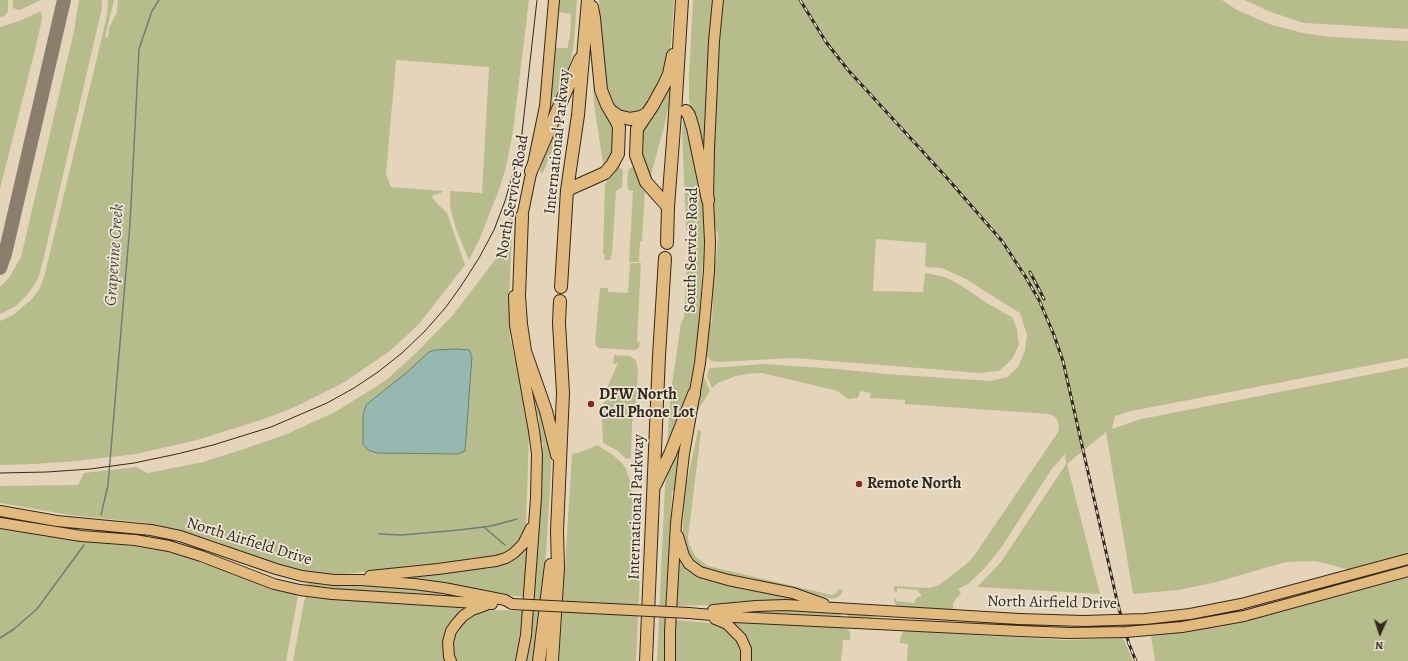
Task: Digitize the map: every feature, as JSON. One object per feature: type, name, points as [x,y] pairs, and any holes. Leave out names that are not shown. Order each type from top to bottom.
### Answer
[{"type":"highway","points":[[567,190],[605,173],[618,154],[619,128],[604,98],[600,83],[594,18],[589,0]]},
{"type":"highway","name":"International Parkway","points":[[561,287],[567,190],[577,120],[589,0]]},
{"type":"highway","points":[[667,243],[668,207],[682,0]]},
{"type":"highway","points":[[668,207],[646,182],[637,161],[637,129],[660,94],[669,74],[675,43],[680,29]]},
{"type":"highway","points":[[531,171],[585,47]]},
{"type":"highway","points":[[678,66],[684,89],[686,111],[689,115],[693,128],[708,200]]},
{"type":"highway","points":[[610,110],[618,116],[630,119],[641,117],[648,112]]},
{"type":"highway","points":[[615,160],[637,161]]},
{"type":"highway","points":[[522,216],[521,250],[524,267],[521,324],[525,350],[546,411],[560,474]]},
{"type":"highway","name":"International Parkway","points":[[646,659],[653,490],[666,258]]},
{"type":"highway","points":[[552,661],[558,568],[557,532],[563,393],[558,323],[560,301]]},
{"type":"highway","points":[[653,490],[670,454],[694,394]]},
{"type":"highway","points":[[539,661],[550,566],[557,532]]},
{"type":"main road","name":"North Service Road","points":[[522,661],[526,635],[537,476],[536,443],[517,338],[514,312],[516,253],[522,216],[545,106],[554,0]]},
{"type":"main road","name":"South Service Road","points":[[670,661],[670,632],[676,523],[684,454],[705,317],[709,271],[709,149],[714,41],[718,0]]},
{"type":"main road","name":"North Airfield Drive","points":[[0,511],[57,521],[150,530],[180,536],[276,569],[302,576],[334,580],[361,580],[444,588],[505,600],[512,604]]},
{"type":"main road","points":[[361,580],[370,576],[438,569],[496,561],[506,558],[514,554],[523,544],[534,518]]},
{"type":"main road","points":[[676,523],[684,556],[689,564],[700,572],[728,580],[793,593],[836,608]]},
{"type":"main road","name":"North Airfield Drive","points":[[0,524],[81,536],[135,540],[169,546],[201,556],[274,584],[300,590],[332,594],[506,605],[512,604],[1069,633],[1126,632],[1182,627],[1244,616],[1408,571]]},
{"type":"main road","name":"North Airfield Drive","points":[[689,613],[756,606],[786,605],[1019,619],[1084,621],[1145,619],[1190,614],[1241,604],[1408,559]]},
{"type":"main road","points":[[300,590],[302,576]]},
{"type":"main road","points":[[451,661],[449,657],[448,642],[451,631],[463,616],[472,610],[489,604]]},
{"type":"main road","points":[[707,615],[727,624],[741,638],[746,649],[746,661]]},
{"type":"green space","points":[[0,0],[8,0],[8,11],[5,16],[0,17]]},
{"type":"green space","points":[[13,0],[41,0],[18,10],[13,8]]},
{"type":"green space","points":[[79,0],[102,0],[102,8],[42,265],[39,276],[26,296],[16,306],[0,314],[0,287],[9,278],[21,257],[74,31]]},
{"type":"green space","points":[[108,0],[114,0],[105,37],[108,38],[109,28],[117,12],[118,0],[529,0],[513,131],[506,167],[499,190],[480,238],[469,260],[456,229],[450,207],[450,191],[482,193],[489,67],[396,60],[386,174],[391,187],[443,191],[433,195],[432,198],[447,213],[465,265],[419,324],[390,351],[343,383],[295,407],[264,419],[197,440],[136,454],[77,461],[0,465],[0,321],[13,315],[32,299],[40,288],[44,277],[102,37],[107,15]]},
{"type":"green space","points":[[557,0],[577,0],[574,42],[569,71],[547,121],[554,51],[557,48],[568,48],[570,38],[571,14],[559,12],[557,34],[559,35],[556,35]]},
{"type":"green space","points":[[599,0],[674,0],[668,66],[647,108],[636,115],[616,111],[606,96]]},
{"type":"green space","points":[[693,0],[714,0],[705,163],[689,100]]},
{"type":"green space","points":[[722,0],[1222,0],[1237,10],[1272,25],[1303,33],[1331,37],[1408,41],[1408,358],[1131,411],[1115,416],[1112,429],[1141,419],[1408,367],[1408,554],[1350,570],[1316,561],[1286,562],[1213,583],[1178,590],[1133,594],[1106,432],[1067,464],[1100,594],[977,587],[1001,562],[1066,464],[1065,454],[1051,470],[1001,548],[982,571],[968,584],[958,589],[961,593],[953,604],[953,610],[899,607],[896,605],[894,601],[895,598],[896,601],[915,603],[916,598],[921,596],[921,594],[918,590],[897,588],[897,592],[894,591],[894,586],[930,588],[939,585],[964,566],[974,556],[1058,432],[1059,426],[1057,419],[1048,414],[905,404],[905,400],[870,398],[871,393],[860,391],[858,398],[848,399],[838,391],[762,373],[736,376],[718,383],[712,388],[707,376],[709,369],[711,368],[763,364],[990,381],[1007,377],[1018,367],[1025,351],[1027,335],[1020,313],[966,279],[942,268],[925,267],[926,243],[876,239],[873,291],[923,292],[925,273],[945,277],[1012,317],[1017,329],[1019,345],[1012,359],[999,371],[980,373],[794,358],[719,362],[711,361],[708,357],[705,357],[709,324],[712,322],[713,296],[711,292],[713,264],[716,260],[718,234],[715,228],[712,192],[717,53]]},
{"type":"green space","points":[[1245,0],[1408,0],[1408,29],[1304,23],[1268,11]]},
{"type":"green space","points":[[41,11],[42,19],[35,50],[0,189],[0,27],[19,21]]},
{"type":"green space","points":[[593,45],[616,125],[614,158],[604,170],[594,104]]},
{"type":"green space","points":[[673,74],[670,99],[664,127],[651,175],[646,176],[638,160],[640,127]]},
{"type":"green space","points":[[570,93],[567,108],[557,138],[543,173],[540,172],[543,156]]},
{"type":"green space","points":[[683,116],[701,191],[704,244],[699,324],[693,370],[687,400],[667,444],[671,391],[681,323],[684,318],[688,243],[691,238],[697,240],[698,233],[689,232],[686,229],[682,133]]},
{"type":"green space","points":[[616,166],[621,168],[623,172],[622,187],[616,191],[612,255],[610,260],[604,260],[605,185],[609,175]]},
{"type":"green space","points":[[633,167],[645,186],[642,241],[640,241],[639,262],[629,262],[633,191],[629,190],[627,186],[628,171]]},
{"type":"green space","points":[[513,207],[509,303],[510,338],[520,379],[529,433],[526,524],[519,543],[506,554],[485,560],[333,575],[296,569],[242,553],[218,542],[147,523],[70,515],[0,503],[0,486],[78,485],[84,473],[136,467],[148,473],[203,462],[287,434],[335,412],[385,381],[416,353],[453,315],[498,256]]},
{"type":"green space","points":[[630,263],[641,263],[637,341],[640,342],[639,347],[638,349],[634,350],[598,348],[595,342],[600,288],[608,288],[608,292],[628,293]]},
{"type":"green space","points":[[614,355],[629,356],[636,360],[638,370],[636,406],[632,423],[631,458],[626,459],[618,451],[603,443],[602,417],[606,390],[618,363],[613,364]]},
{"type":"green space","points":[[704,377],[710,391],[698,410],[696,410],[702,378]]},
{"type":"green space","points":[[534,385],[552,452],[545,571],[534,661],[524,661],[540,502],[543,443],[541,442]]},
{"type":"green space","points":[[687,420],[676,491],[672,491],[666,629],[668,661],[657,661],[665,485],[674,450]]},
{"type":"green space","points":[[698,430],[701,431],[688,538],[689,545],[696,557],[708,566],[832,595],[839,589],[843,590],[840,596],[832,599],[781,587],[746,581],[696,566],[684,547],[683,524],[686,487]]},
{"type":"green space","points":[[597,445],[613,455],[622,463],[626,469],[630,481],[639,546],[640,573],[636,661],[559,661],[572,454]]},
{"type":"green space","points":[[0,528],[59,538],[151,548],[176,554],[243,577],[294,592],[298,596],[286,661],[0,661]]},
{"type":"green space","points":[[528,543],[525,597],[503,595],[442,583],[401,578],[400,576],[493,565]]},
{"type":"green space","points":[[678,552],[690,569],[708,580],[787,595],[799,598],[798,601],[764,601],[676,606],[675,620],[710,623],[726,628],[735,635],[740,642],[744,653],[744,661],[673,661]]},
{"type":"green space","points":[[1408,576],[1408,661],[1155,661],[1151,636],[1177,633],[1262,617]]},
{"type":"green space","points":[[316,581],[414,587],[466,596],[465,599],[328,590],[306,585],[309,582]]},
{"type":"green space","points":[[306,596],[469,607],[457,619],[449,661],[293,661],[304,602]]},
{"type":"green space","points":[[767,609],[841,613],[841,618],[736,614],[736,611]]},
{"type":"green space","points":[[480,611],[524,611],[521,651],[518,661],[455,661],[452,645],[457,628],[464,618]]},
{"type":"green space","points":[[849,613],[879,615],[871,618],[850,619],[848,616]]},
{"type":"green space","points":[[731,622],[845,627],[850,632],[850,640],[843,640],[841,661],[750,661]]},
{"type":"green space","points":[[903,632],[1066,640],[1123,638],[1133,661],[907,661],[908,644],[900,643]]},
{"type":"water","points":[[435,350],[469,350],[472,356],[465,451],[458,454],[377,453],[368,450],[363,444],[363,415],[366,405],[406,373],[429,352]]},
{"type":"waterway","name":"Grapevine Creek","points":[[101,515],[108,485],[130,224],[139,49],[152,11],[159,0]]},
{"type":"waterway","points":[[379,534],[402,535],[459,530],[491,526],[517,519]]},
{"type":"waterway","points":[[484,527],[505,545]]},
{"type":"waterway","name":"Grapevine Creek","points":[[0,638],[14,629],[37,609],[84,545]]},
{"type":"taxiway","points":[[0,268],[5,254],[64,0]]},
{"type":"tram line","points":[[0,473],[90,469],[134,463],[213,445],[271,427],[327,403],[354,388],[378,372],[402,353],[425,331],[446,307],[479,258],[494,230],[505,201],[521,142],[537,0]]},
{"type":"railway","points":[[800,0],[826,42],[848,70],[947,178],[1002,241],[1039,300],[1063,361],[1118,605],[1129,644],[1136,661]]},
{"type":"railway","points":[[1030,272],[1044,299]]},
{"type":"place","name":"DFW North Cell Phone Lot","points":[[591,404]]},
{"type":"place","name":"Remote North","points":[[859,484]]}]
